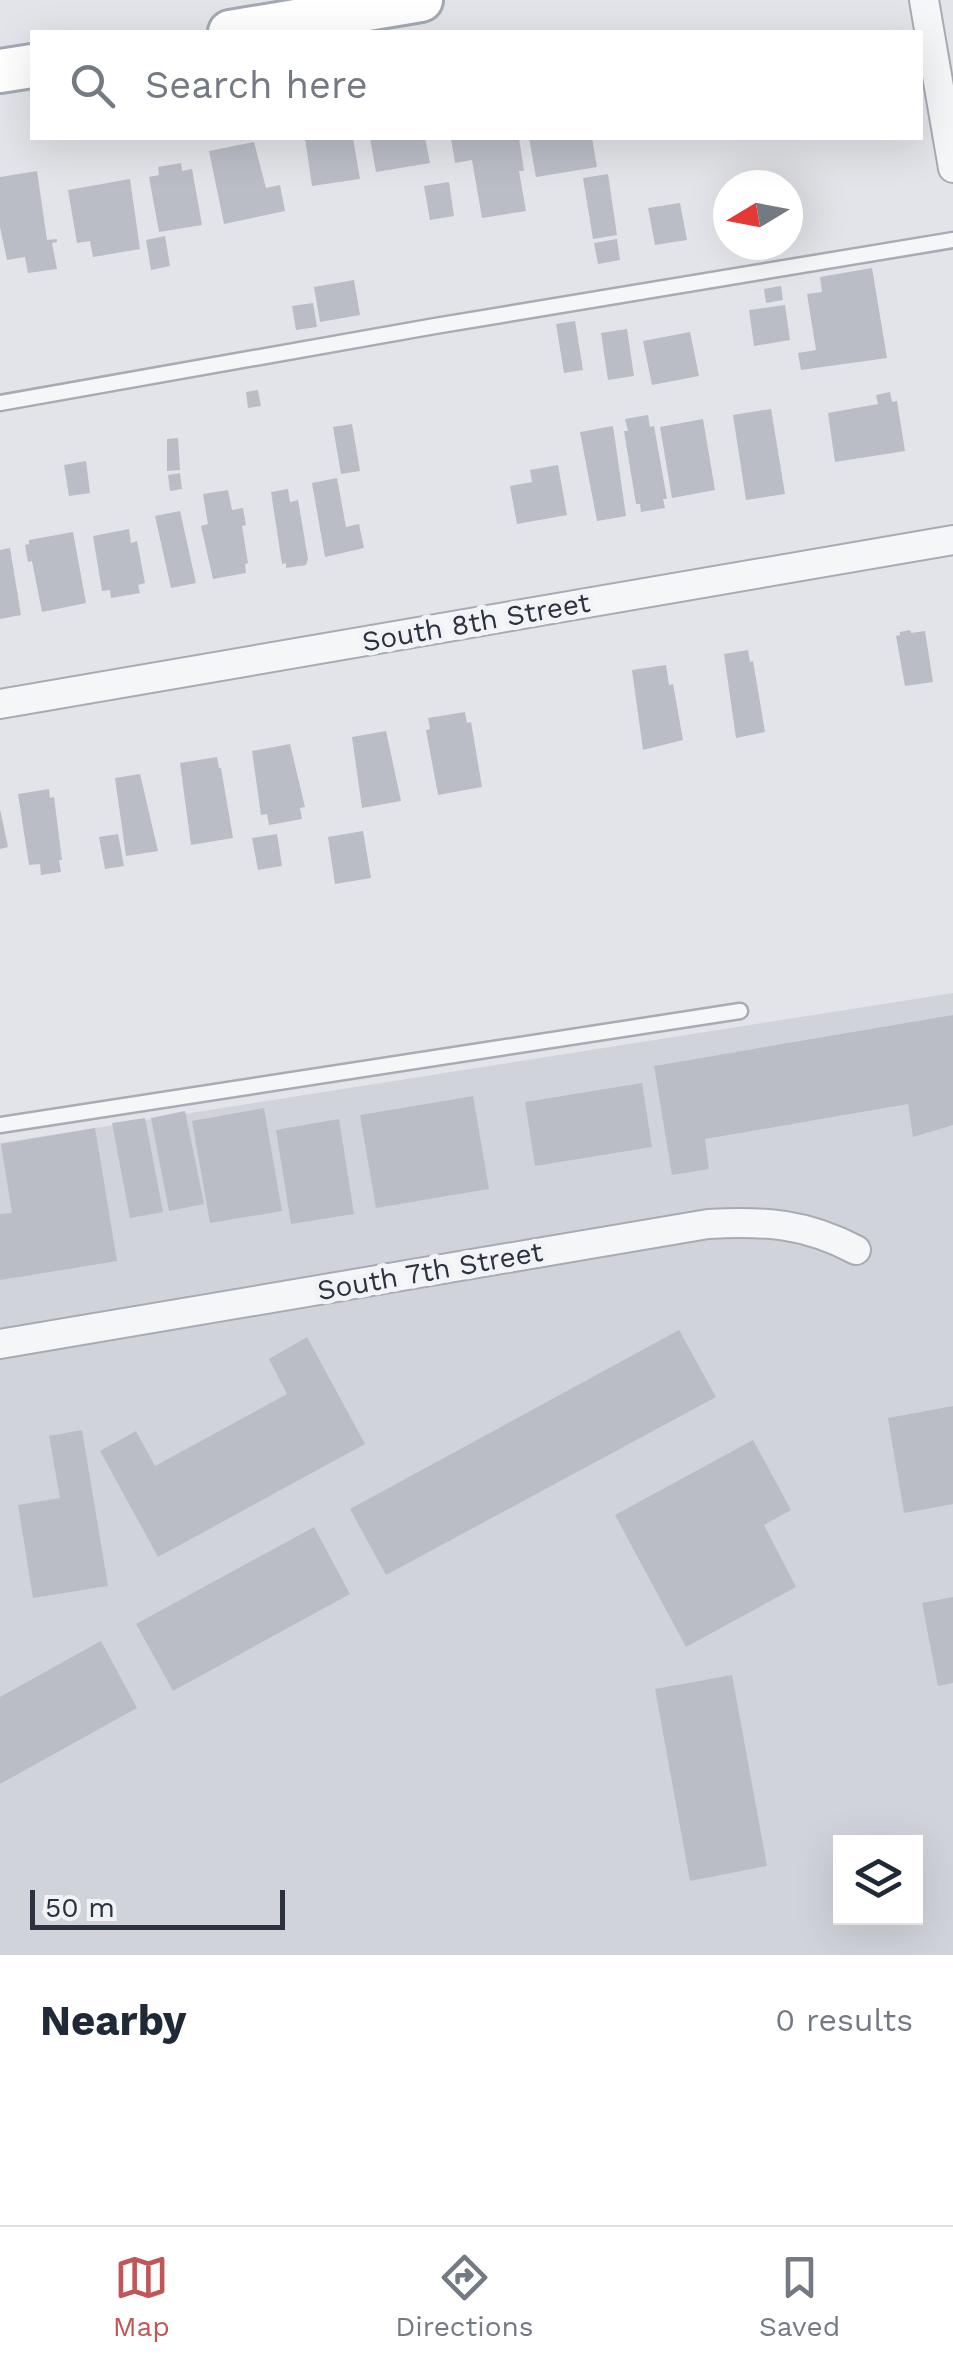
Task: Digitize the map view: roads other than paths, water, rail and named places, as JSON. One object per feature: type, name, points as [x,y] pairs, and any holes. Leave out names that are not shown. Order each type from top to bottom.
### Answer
[{"type":"main road","points":[[242,30],[421,0]]},
{"type":"main road","points":[[0,72],[30,66]]},
{"type":"street","points":[[924,0],[953,168]]},
{"type":"street","name":"South 8th Street","points":[[0,704],[953,540]]},
{"type":"street","name":"South 7th Street","points":[[0,1344],[708,1224],[754,1222],[794,1226],[825,1234],[856,1250]]},
{"type":"lane","points":[[0,403],[953,240]]},
{"type":"lane","points":[[0,1125],[740,1011]]}]
